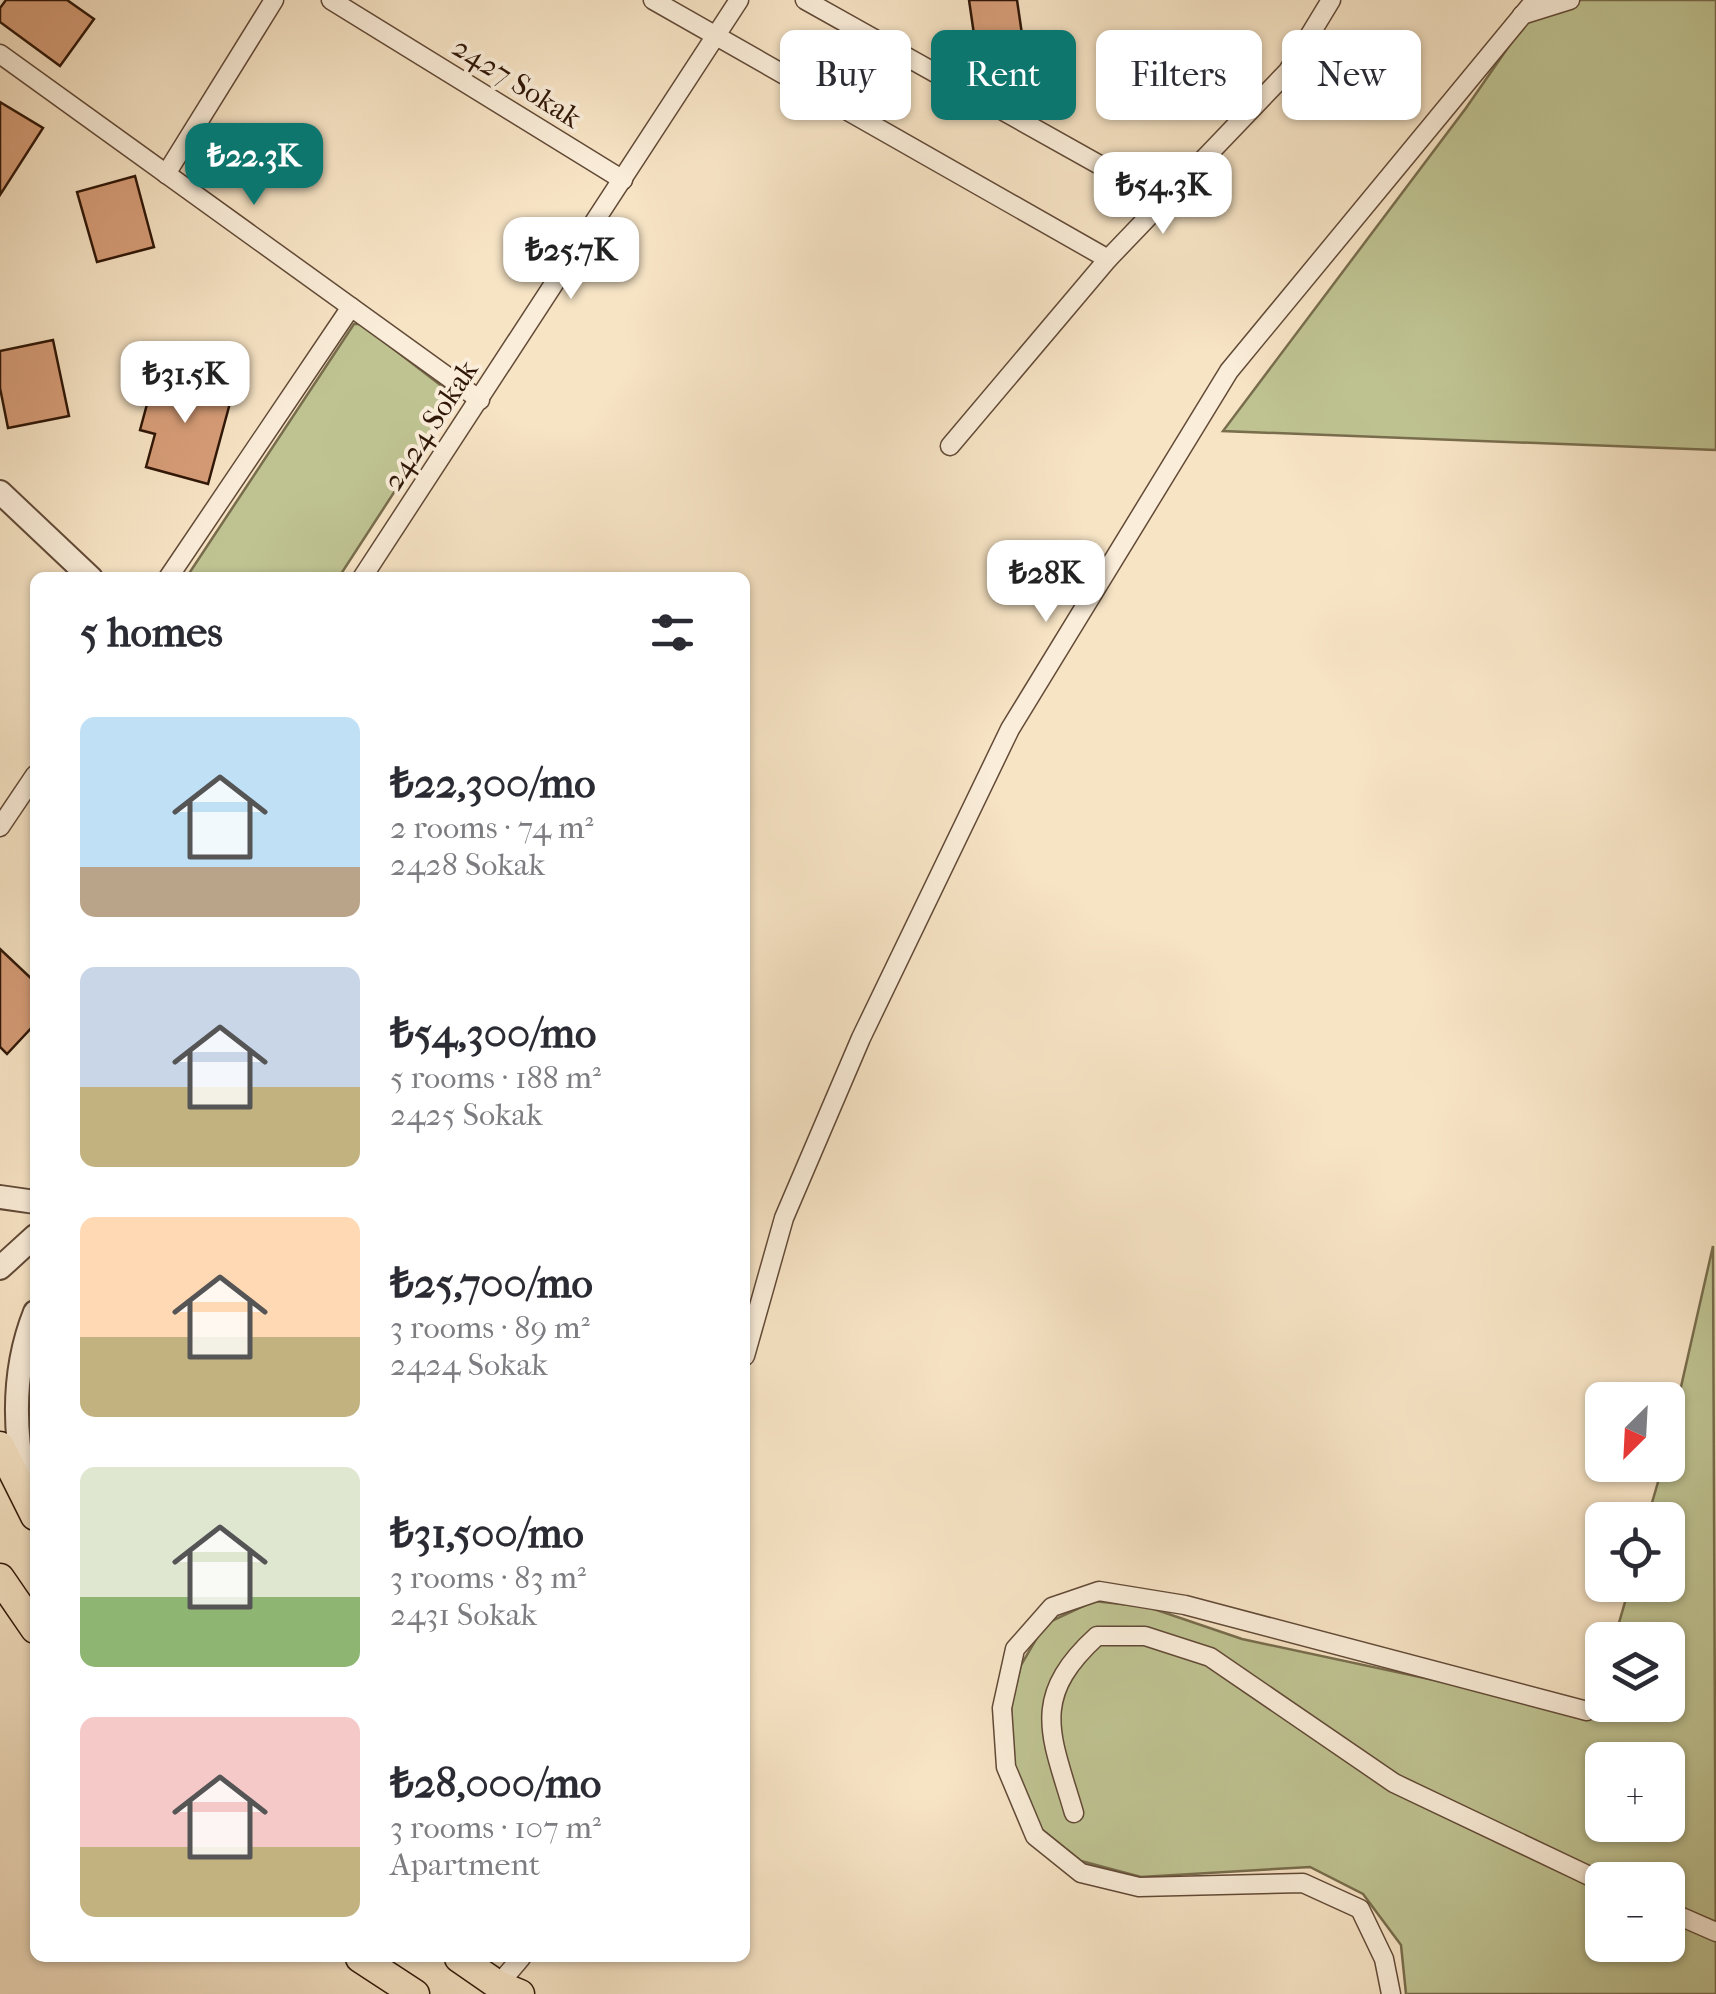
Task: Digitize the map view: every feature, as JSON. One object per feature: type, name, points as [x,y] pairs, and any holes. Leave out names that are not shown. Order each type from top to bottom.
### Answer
[{"type":"main road","points":[[0,1446],[30,1505]]},
{"type":"main road","points":[[0,1578],[30,1623]]},
{"type":"main road","points":[[366,1962],[416,1994]]},
{"type":"main road","points":[[464,1962],[509,1990]]},
{"type":"street","points":[[166,174],[274,0]]},
{"type":"street","name":"2427 Sokak","points":[[330,0],[622,180]]},
{"type":"street","points":[[653,0],[1108,259]]},
{"type":"street","name":"2424 Sokak","points":[[366,572],[739,0]]},
{"type":"street","points":[[804,0],[1164,201]]},
{"type":"street","points":[[950,446],[1108,259],[1288,72],[1331,0]]},
{"type":"street","points":[[750,1339],[792,1200],[862,1038],[1010,729],[1229,371],[1535,0]]},
{"type":"street","points":[[1522,15],[1570,0]]},
{"type":"street","points":[[0,54],[480,400]]},
{"type":"street","points":[[172,572],[351,307]]},
{"type":"street","points":[[0,492],[85,572]]},
{"type":"street","points":[[0,828],[30,783]]},
{"type":"street","points":[[0,1197],[30,1204]]},
{"type":"street","points":[[0,1212],[30,1206]]},
{"type":"street","points":[[0,1268],[30,1241]]},
{"type":"street","points":[[30,1333],[17,1389],[14,1431],[30,1500]]},
{"type":"street","points":[[1390,1994],[1384,1960],[1360,1909],[1304,1883],[1140,1887],[1081,1873],[1035,1836],[1006,1768],[1002,1708],[1014,1649],[1052,1606],[1100,1590],[1184,1604],[1585,1710]]},
{"type":"street","points":[[1074,1813],[1050,1734],[1052,1697],[1069,1662],[1097,1636],[1145,1636],[1210,1657],[1394,1783],[1585,1874]]},
{"type":"street","points":[[1685,1918],[1716,1932]]},
{"type":"street","points":[[509,1990],[520,1962]]},
{"type":"green space","points":[[1541,0],[1716,0],[1716,450],[1223,431],[1466,108]]},
{"type":"green space","points":[[354,324],[361,324],[456,397],[342,572],[190,572]]},
{"type":"green space","points":[[1713,1246],[1716,1994],[1406,1994],[1401,1945],[1363,1894],[1310,1867],[1141,1877],[1081,1861],[1040,1828],[1013,1767],[1011,1704],[1021,1665],[1045,1624],[1094,1601],[1148,1607],[1242,1639],[1585,1712],[1585,1722],[1685,1722],[1685,1622],[1619,1622],[1625,1602],[1685,1602],[1685,1502],[1652,1502],[1658,1482],[1685,1482],[1682,1382]]},
{"type":"building","points":[[6,0],[67,0],[94,19],[60,66],[0,22],[0,8]]},
{"type":"building","points":[[969,0],[1017,0],[1021,30],[973,30]]},
{"type":"building","points":[[0,102],[43,128],[0,195]]},
{"type":"building","points":[[135,176],[154,247],[97,262],[77,192]]},
{"type":"building","points":[[53,340],[69,416],[8,428],[0,388],[0,351]]},
{"type":"building","points":[[156,371],[233,392],[208,484],[146,467],[155,434],[140,430]]},
{"type":"building","points":[[0,949],[30,977],[30,1029],[7,1054],[0,1047]]}]
